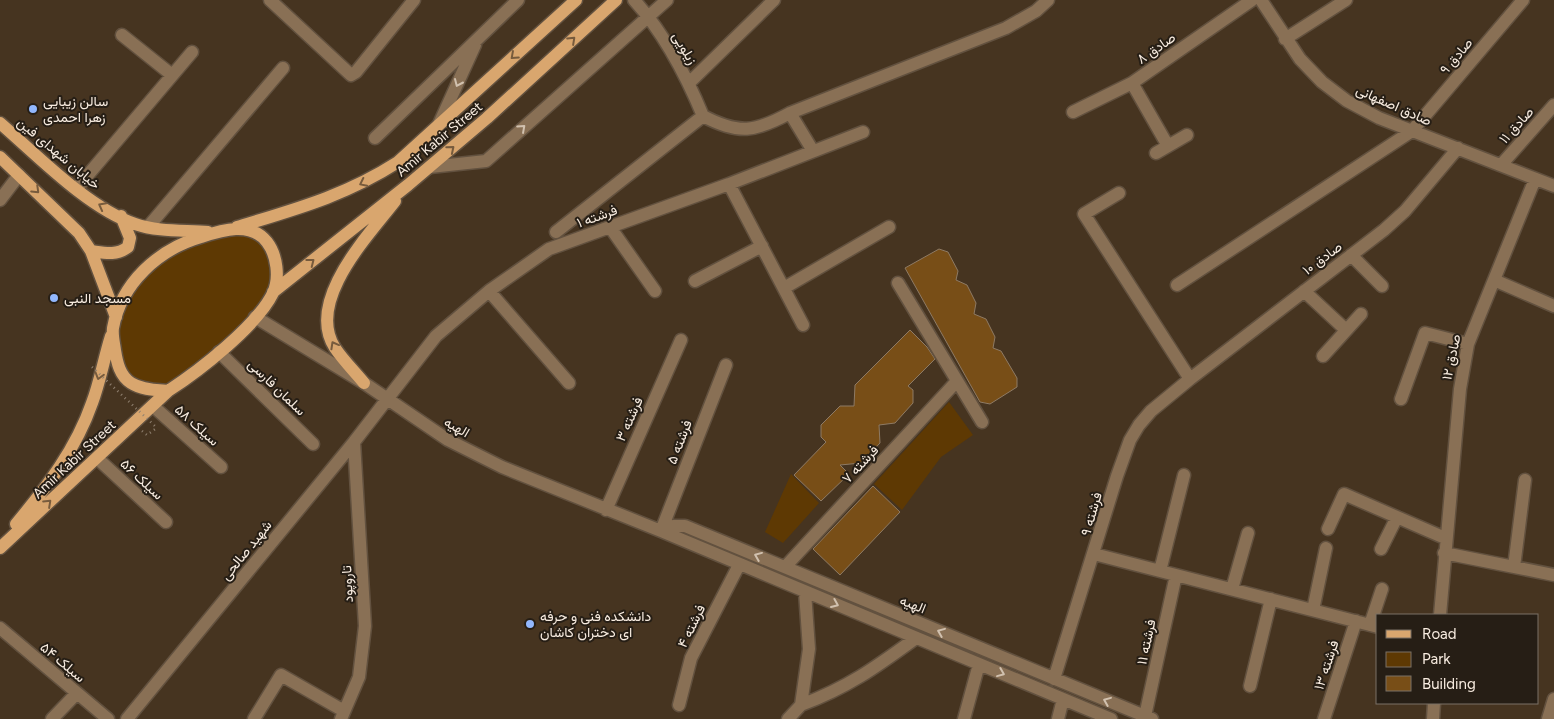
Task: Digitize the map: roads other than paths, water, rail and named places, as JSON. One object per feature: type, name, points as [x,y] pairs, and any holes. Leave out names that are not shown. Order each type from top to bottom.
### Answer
[{"type":"main road","name":"Amir Kabir Street","points":[[232,228],[335,196],[367,182],[398,162],[576,0]]},
{"type":"main road","name":"Amir Kabir Street","points":[[273,292],[430,167],[487,118],[616,0]]},
{"type":"main road","name":"خیابان شهدای فین","points":[[0,123],[87,198],[135,224],[148,227],[215,233]]},
{"type":"main road","points":[[0,158],[78,233],[91,251],[114,323],[120,371],[131,383],[147,389],[168,391],[199,370],[255,317],[273,292],[277,273],[275,258],[269,244],[254,231],[232,228],[174,247],[158,257],[131,285],[114,323]]},
{"type":"main road","points":[[364,383],[334,347],[328,333],[329,300],[340,278],[365,240],[408,185]]},
{"type":"main road","points":[[91,251],[110,254],[121,252],[128,247],[130,238],[121,216]]},
{"type":"main road","name":"Amir Kabir Street","points":[[0,543],[42,493],[69,452],[92,403],[114,323]]},
{"type":"main road","name":"Amir Kabir Street","points":[[0,548],[168,391]]},
{"type":"street","points":[[270,0],[351,75],[356,72],[414,0]]},
{"type":"street","points":[[375,138],[518,0]]},
{"type":"street","name":"زیلویی","points":[[634,0],[649,16],[689,83],[703,116]]},
{"type":"street","points":[[430,167],[486,160],[667,0]]},
{"type":"street","points":[[689,83],[774,0]]},
{"type":"street","points":[[556,232],[703,116],[719,124],[739,129],[759,128],[790,113],[1006,28],[1036,11],[1048,0]]},
{"type":"street","name":"صادق ۸","points":[[1072,112],[1132,82],[1252,0]]},
{"type":"street","name":"صادق اصفهانی","points":[[1260,0],[1285,38],[1311,71],[1347,101],[1363,111],[1554,186]]},
{"type":"street","points":[[1285,38],[1346,0]]},
{"type":"street","name":"صادق ۹","points":[[1177,285],[1412,131],[1523,0]]},
{"type":"street","points":[[122,35],[172,75]]},
{"type":"street","points":[[439,125],[477,40]]},
{"type":"street","points":[[76,189],[192,52]]},
{"type":"street","points":[[148,227],[283,68]]},
{"type":"street","points":[[1132,82],[1168,146]]},
{"type":"street","name":"صادق ۱۱","points":[[1501,165],[1554,105]]},
{"type":"street","points":[[790,113],[813,151]]},
{"type":"street","name":"فرشته ۱","points":[[388,400],[436,336],[490,291],[549,249],[729,184],[862,132]]},
{"type":"street","points":[[1156,153],[1187,135]]},
{"type":"street","name":"صادق ۱۰","points":[[1190,379],[1405,211],[1458,148]]},
{"type":"street","points":[[0,200],[19,175]]},
{"type":"street","name":"صادق ۱۲","points":[[1440,614],[1460,389],[1468,344],[1535,179]]},
{"type":"street","points":[[729,184],[803,325]]},
{"type":"street","points":[[1119,193],[1084,214],[1190,379]]},
{"type":"street","points":[[610,227],[655,291]]},
{"type":"street","points":[[784,288],[889,227]]},
{"type":"street","points":[[695,281],[762,246]]},
{"type":"street","points":[[1350,255],[1382,286]]},
{"type":"street","points":[[1494,280],[1554,306]]},
{"type":"street","points":[[898,283],[982,422]]},
{"type":"street","points":[[490,291],[569,383]]},
{"type":"street","points":[[1304,291],[1346,330]]},
{"type":"street","points":[[1323,356],[1361,314]]},
{"type":"street","name":"الهیه","points":[[255,317],[364,383],[448,440],[473,453],[1111,719]]},
{"type":"street","points":[[1401,399],[1426,333],[1468,344]]},
{"type":"street","name":"فرشته ۳","points":[[606,510],[681,340]]},
{"type":"street","name":"سلمان فارسی","points":[[219,352],[314,444]]},
{"type":"street","name":"فرشته ۵","points":[[661,531],[726,364]]},
{"type":"street","name":"فرشته ۹","points":[[1054,679],[1130,440],[1138,425],[1151,411],[1190,379]]},
{"type":"street","name":"فرشته ۷","points":[[785,567],[957,381]]},
{"type":"street","name":"شهید صالحی","points":[[127,719],[388,400]]},
{"type":"street","name":"سیلک ۵۸","points":[[153,406],[221,467]]},
{"type":"street","name":"تاروپود","points":[[343,715],[359,677],[365,626],[354,442]]},
{"type":"street","name":"سیلک ۵۶","points":[[97,458],[166,522]]},
{"type":"street","points":[[1160,571],[1184,475]]},
{"type":"street","points":[[1514,567],[1525,480]]},
{"type":"street","points":[[1328,529],[1344,494],[1446,538]]},
{"type":"street","points":[[1381,549],[1397,517]]},
{"type":"street","name":"الهیه","points":[[661,531],[673,526],[685,526],[1149,718]]},
{"type":"street","points":[[1232,589],[1248,533]]},
{"type":"street","points":[[1313,610],[1326,548]]},
{"type":"street","points":[[1444,553],[1554,575]]},
{"type":"street","points":[[1094,554],[1374,626]]},
{"type":"street","name":"فرشته ۴","points":[[679,705],[691,658],[739,564]]},
{"type":"street","name":"فرشته ۱۱","points":[[1149,718],[1176,575]]},
{"type":"street","points":[[1377,614],[1382,589]]},
{"type":"street","points":[[802,705],[809,649],[805,592]]},
{"type":"street","points":[[1250,686],[1271,599]]},
{"type":"street","name":"فرشته ۱۳","points":[[1324,719],[1356,621]]},
{"type":"street","name":"سیلک ۵۴","points":[[0,628],[108,719]]},
{"type":"street","points":[[788,719],[802,705],[832,694],[860,679],[916,638]]},
{"type":"street","points":[[961,656],[967,643]]},
{"type":"street","points":[[964,719],[979,664]]},
{"type":"street","points":[[254,719],[281,676],[343,715]]},
{"type":"street","points":[[52,719],[77,693]]},
{"type":"street","points":[[1058,719],[1062,699]]},
{"type":"street","points":[[1548,719],[1554,699]]},
{"type":"street","points":[[1433,719],[1434,704]]},
{"type":"place","name":"سالن‌ زیبایی زهرا احمدی","points":[[33,109]]},
{"type":"place","name":"مسجد النبی","points":[[54,298]]},
{"type":"place","name":"دانشکده فنی و حرفه ای دختران کاشان","points":[[530,624]]}]
